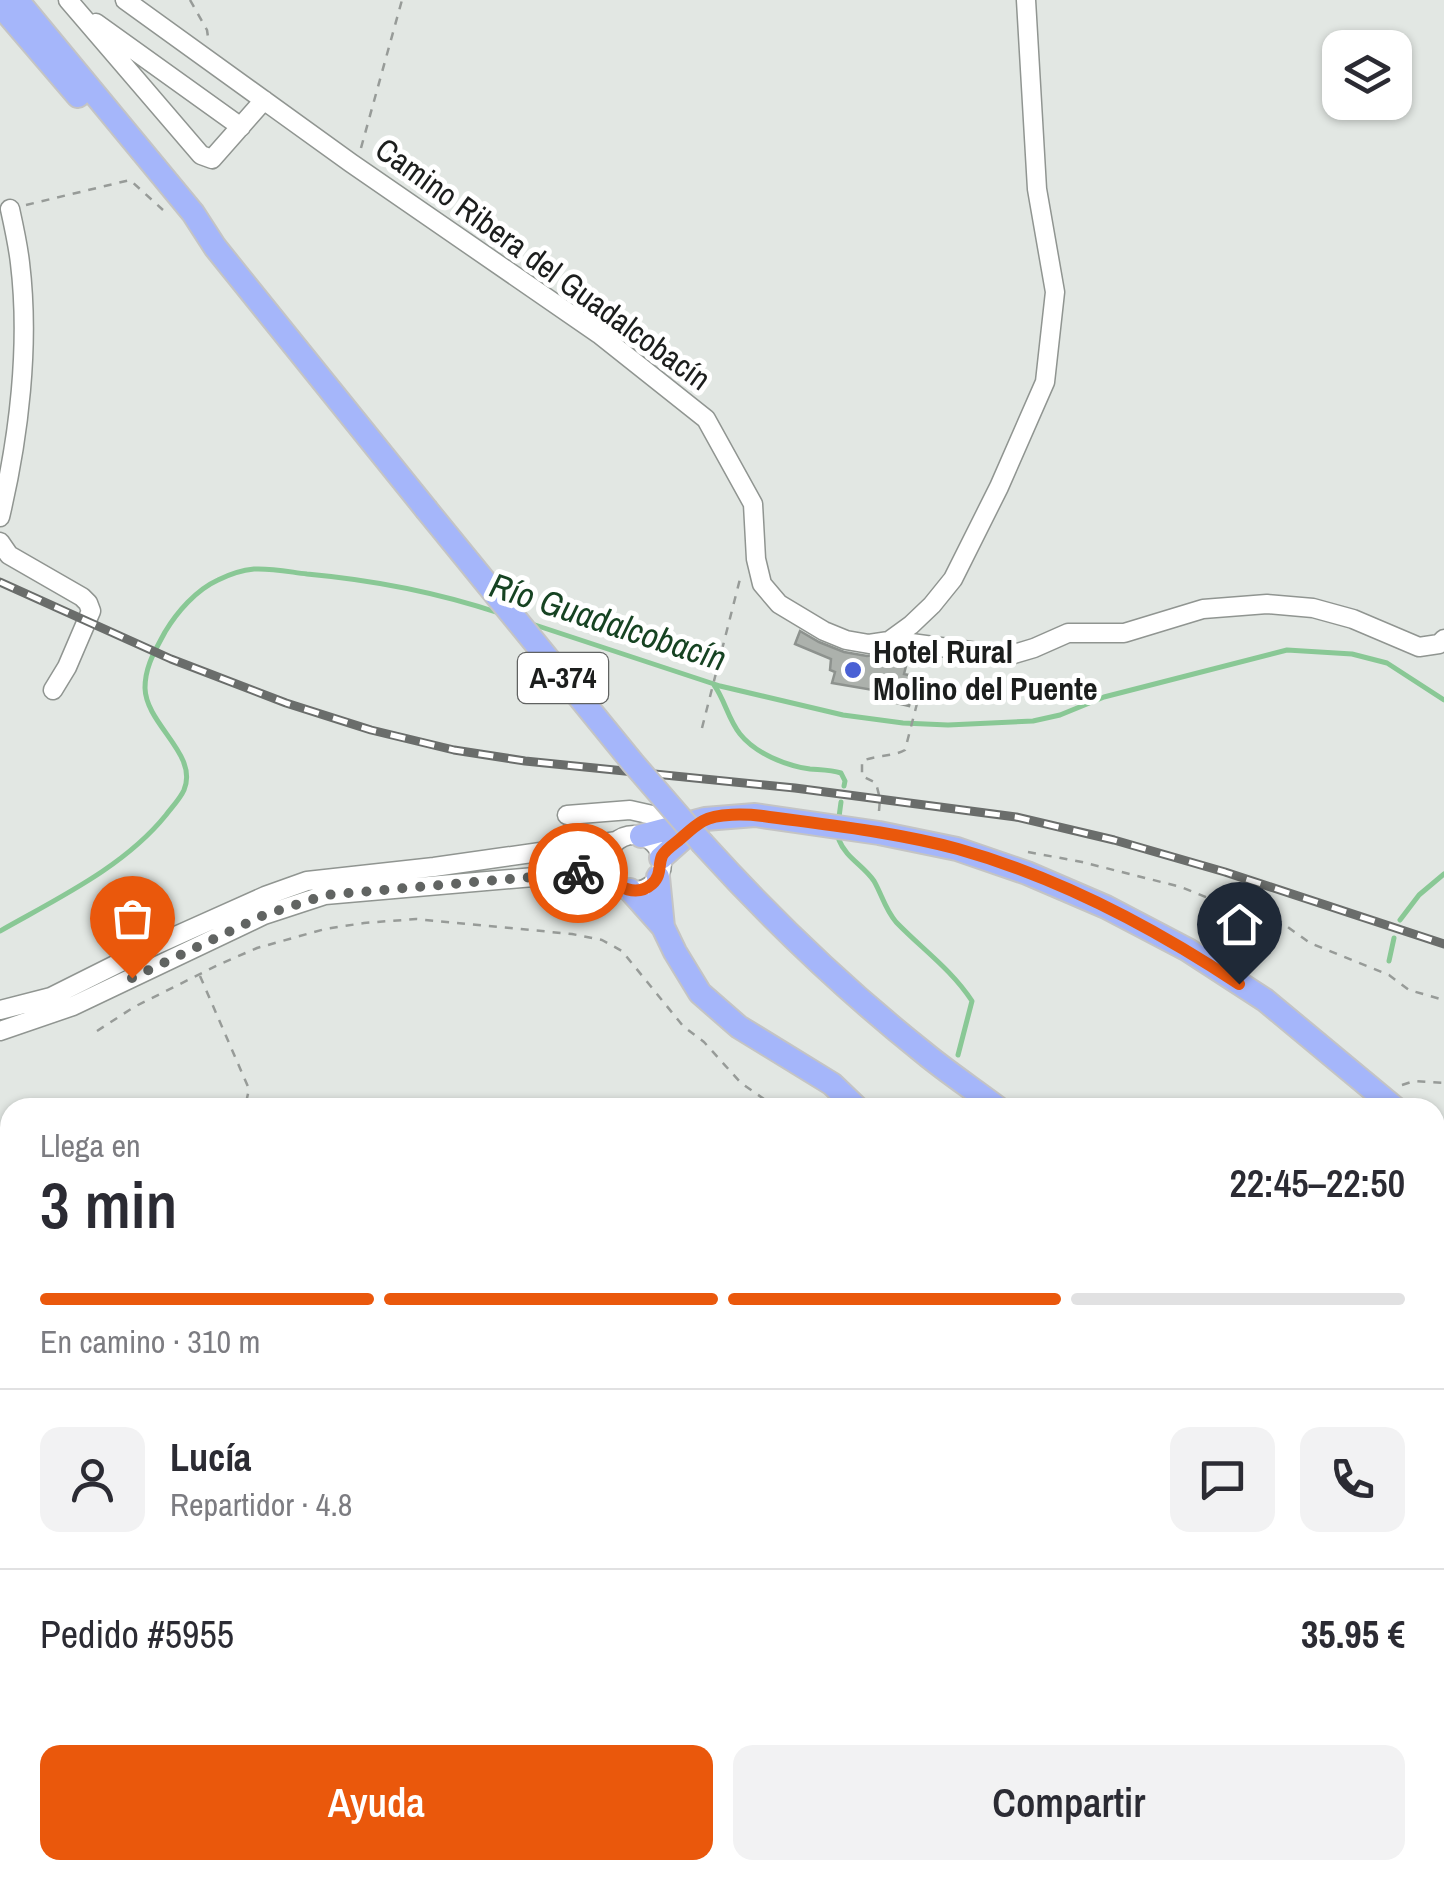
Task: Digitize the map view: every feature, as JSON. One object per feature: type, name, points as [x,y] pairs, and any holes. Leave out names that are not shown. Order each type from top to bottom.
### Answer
[{"type":"main road","points":[[8,0],[22,30]]},
{"type":"main road","name":"A-374","points":[[18,0],[426,509],[703,844],[736,881],[835,975],[922,1052],[984,1098]]},
{"type":"main road","points":[[28,0],[57,33],[70,62]]},
{"type":"main road","name":"A-374","points":[[0,5],[185,219],[215,247]]},
{"type":"main road","points":[[638,836],[697,821],[755,815],[958,849],[1027,872],[1188,950],[1265,1000],[1384,1098]]},
{"type":"main road","points":[[663,927],[659,867],[697,821]]},
{"type":"main road","points":[[630,890],[663,927],[700,993],[739,1027],[832,1084],[847,1098]]},
{"type":"street","name":"Camino Ribera del Guadalcobacín","points":[[125,0],[598,334],[706,419],[753,504],[756,559],[762,584],[779,604],[824,631],[869,644],[889,641],[1007,656],[1068,633],[1124,634],[1203,609],[1267,604],[1312,608],[1353,619],[1419,648],[1444,639]]},
{"type":"street","points":[[889,641],[922,615],[953,580],[1046,382],[1055,292],[1037,189],[1026,0]]},
{"type":"street","points":[[69,3],[241,127]]},
{"type":"street","points":[[69,3],[201,155],[212,159],[264,100]]},
{"type":"street","points":[[180,132],[186,110],[195,102],[204,101]]},
{"type":"street","points":[[0,518],[11,471],[22,337],[20,264],[10,209]]},
{"type":"street","points":[[0,542],[9,555],[82,598],[90,607],[67,668],[53,690]]},
{"type":"street","points":[[611,810],[638,836],[654,844],[659,867],[646,888],[630,890],[617,885],[608,873],[607,856],[612,841]]},
{"type":"street","points":[[612,841],[576,815],[630,810],[697,821]]},
{"type":"street","points":[[0,1010],[51,997],[151,947],[307,881],[434,867],[638,836]]},
{"type":"street","points":[[0,1030],[73,1006],[264,915],[326,895],[608,873]]},
{"type":"path","points":[[190,0],[207,30],[210,47],[204,56]]},
{"type":"path","points":[[351,163],[362,146],[402,0]]},
{"type":"path","points":[[10,209],[130,180],[166,212],[185,219]]},
{"type":"path","points":[[702,728],[742,562]]},
{"type":"path","points":[[878,833],[880,800],[876,783],[862,776],[862,761],[905,750],[922,684]]},
{"type":"path","points":[[1028,852],[1181,887],[1278,920],[1310,943],[1389,975],[1409,990],[1444,1000]]},
{"type":"path","points":[[97,1031],[124,1012],[198,974],[258,948],[325,929],[416,919],[572,934],[602,940],[622,951],[683,1026],[704,1042],[741,1083],[763,1098]]},
{"type":"path","points":[[198,974],[249,1089],[247,1098]]},
{"type":"path","points":[[1394,1098],[1400,1086],[1414,1080],[1444,1083]]},
{"type":"building","points":[[800,631],[844,652],[908,658],[904,674],[918,677],[909,706],[892,702],[891,693],[832,683],[835,672],[830,670],[831,659],[795,644]]},
{"type":"waterway","name":"Río Guadalcobacín","points":[[0,931],[110,866],[149,834],[184,790],[184,764],[148,702],[145,680],[151,659],[170,624],[210,584],[245,570],[274,570],[404,588],[499,613]]},
{"type":"waterway","name":"Río Guadalcobacín","points":[[529,623],[720,686],[843,715],[903,723],[1033,721],[1104,697],[1287,650],[1352,654],[1387,663],[1444,700]]},
{"type":"waterway","points":[[714,685],[746,741],[791,765],[841,773],[844,786]]},
{"type":"waterway","points":[[839,817],[841,802]]},
{"type":"waterway","points":[[839,840],[874,881],[896,922],[946,969],[972,1001],[958,1055]]},
{"type":"waterway","points":[[1400,920],[1419,895],[1444,874]]},
{"type":"waterway","points":[[1389,961],[1394,938]]},
{"type":"railway","points":[[0,582],[171,659],[371,730],[454,750],[525,761],[795,788],[1016,817],[1225,872],[1444,944]]},
{"type":"way so far","points":[[132,978],[264,915],[326,895],[578,873]]},
{"type":"place","name":"Hotel Rural Molino del Puente","points":[[853,670]]},
{"type":"route","points":[[578,873],[608,873],[623,888],[646,888],[658,877],[661,858],[675,843],[706,819],[728,816],[755,815],[878,833],[958,849],[1027,872],[1188,950],[1239,984]]}]
